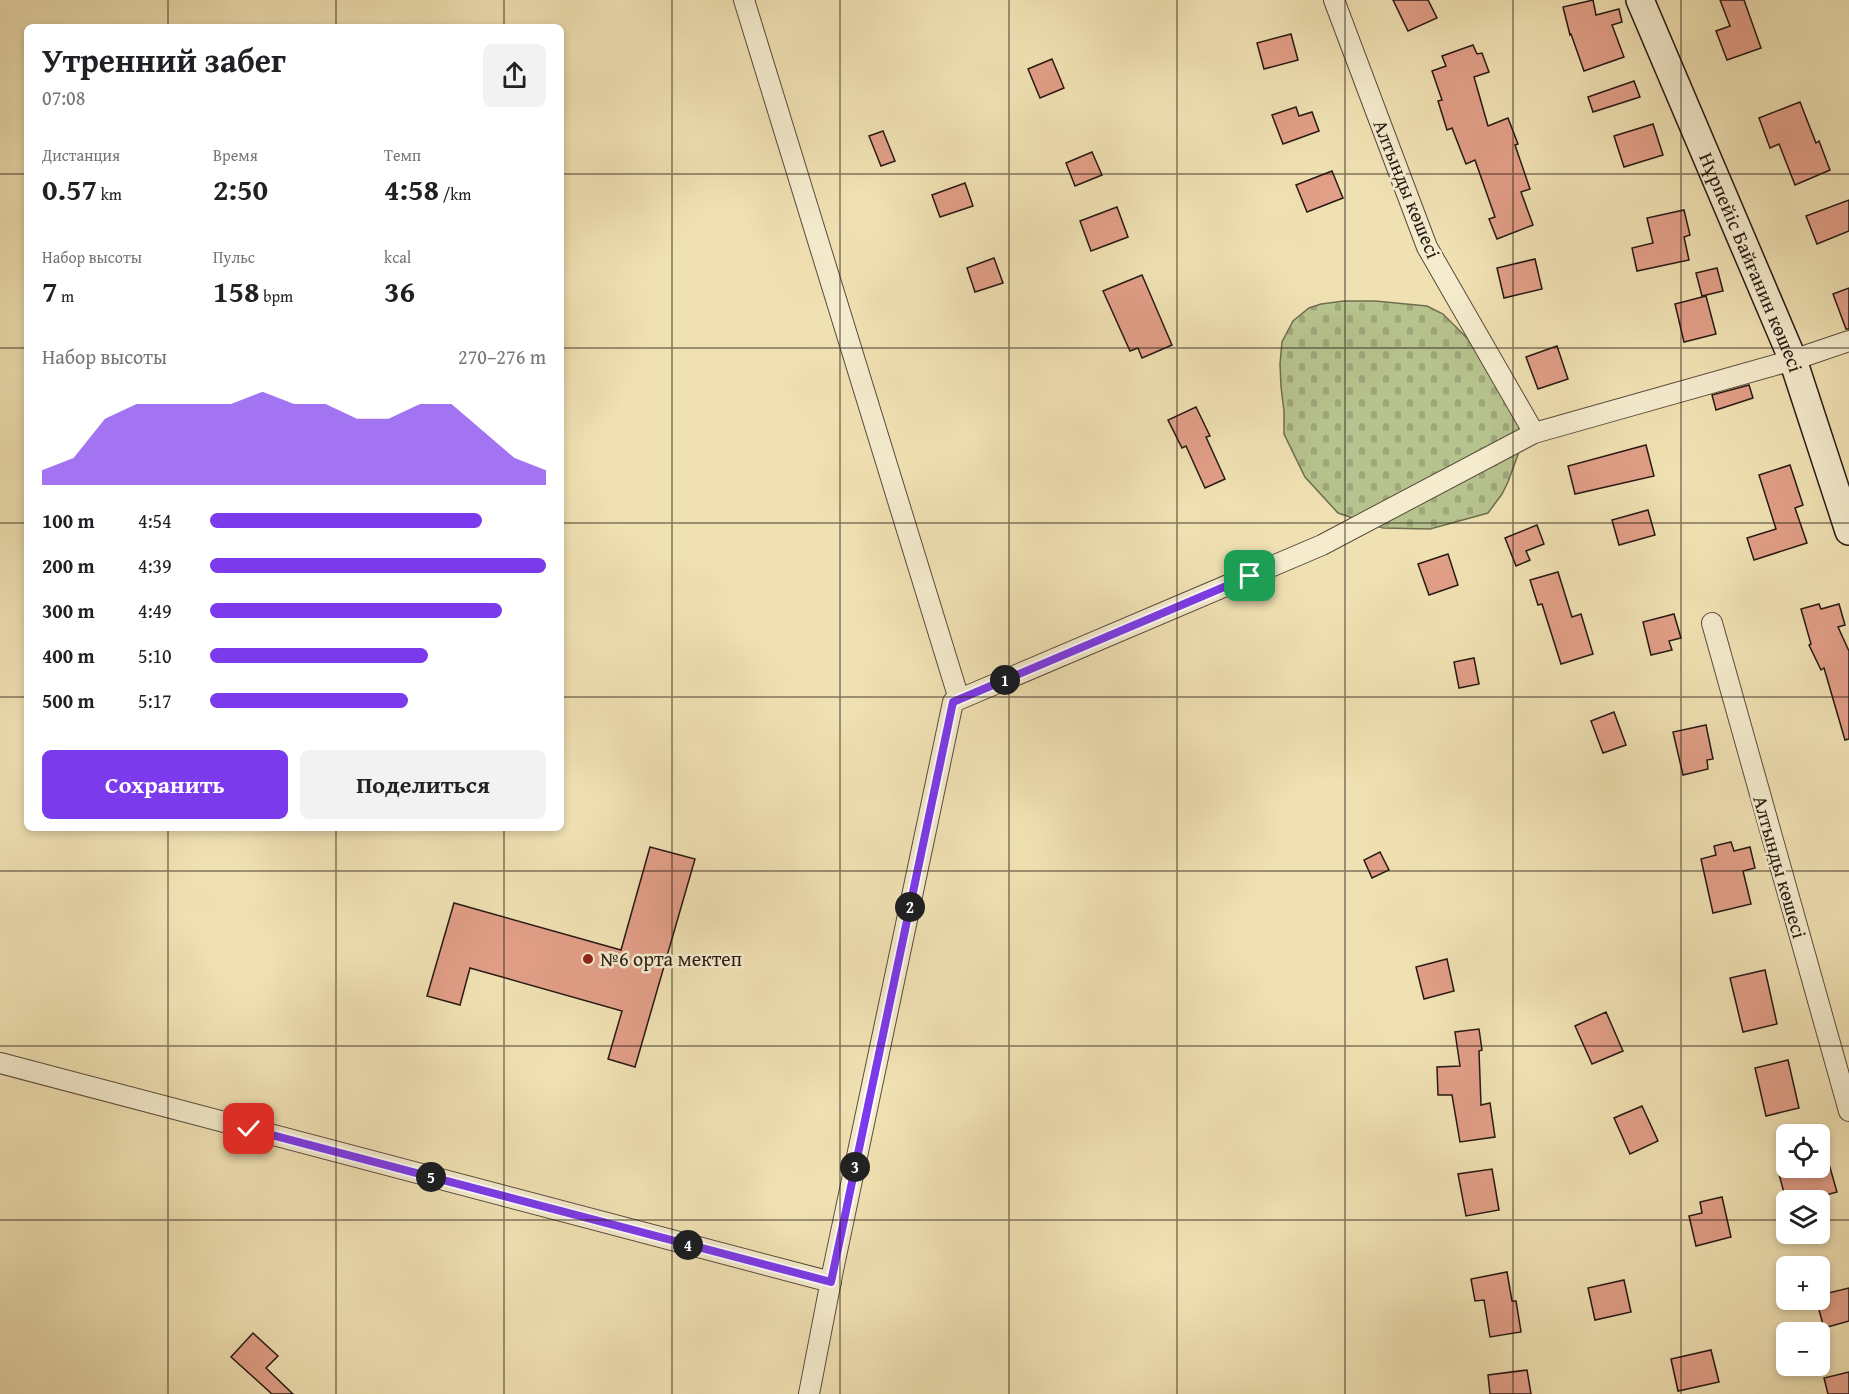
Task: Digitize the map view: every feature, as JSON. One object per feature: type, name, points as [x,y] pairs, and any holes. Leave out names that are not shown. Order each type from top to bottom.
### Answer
[{"type":"street","points":[[744,0],[959,699]]},
{"type":"street","name":"Алтынды көшесі","points":[[1334,0],[1427,247],[1534,433]]},
{"type":"street","name":"Нұрпейіс Байғанин көшесі","points":[[1640,0],[1793,360],[1849,531]]},
{"type":"street","points":[[809,1394],[953,702],[1322,545],[1534,433],[1793,360],[1849,340]]},
{"type":"street","name":"Алтынды көшесі","points":[[1712,623],[1849,1111]]},
{"type":"street","points":[[0,1063],[831,1282]]},
{"type":"green space","points":[[1344,301],[1375,301],[1427,306],[1443,314],[1474,345],[1522,427],[1520,449],[1508,482],[1488,513],[1430,529],[1383,528],[1338,513],[1305,477],[1284,434],[1280,364],[1282,342],[1293,321],[1309,308]]},
{"type":"building","points":[[1393,0],[1428,0],[1437,18],[1408,31]]},
{"type":"building","points":[[1593,0],[1596,15],[1619,9],[1622,22],[1612,25],[1624,57],[1584,71],[1570,35],[1563,7]]},
{"type":"building","points":[[1720,0],[1744,0],[1761,48],[1727,60],[1716,31],[1730,26]]},
{"type":"building","points":[[1291,34],[1298,60],[1264,69],[1257,43]]},
{"type":"building","points":[[1473,45],[1477,54],[1482,53],[1489,72],[1474,77],[1488,126],[1508,118],[1518,144],[1515,145],[1530,189],[1521,192],[1533,225],[1497,239],[1489,219],[1495,217],[1475,160],[1466,164],[1452,128],[1447,130],[1438,101],[1442,100],[1432,71],[1446,66],[1442,56]]},
{"type":"building","points":[[1052,59],[1064,88],[1040,98],[1028,69]]},
{"type":"building","points":[[1634,81],[1640,97],[1593,112],[1588,97]]},
{"type":"building","points":[[1800,102],[1816,143],[1819,141],[1830,170],[1795,185],[1779,144],[1770,148],[1759,118]]},
{"type":"building","points":[[1296,107],[1299,116],[1312,112],[1319,131],[1283,144],[1272,115]]},
{"type":"building","points":[[1653,124],[1663,155],[1624,167],[1614,136]]},
{"type":"building","points":[[883,131],[895,161],[881,166],[869,136]]},
{"type":"building","points":[[1092,152],[1102,175],[1075,186],[1066,163]]},
{"type":"building","points":[[1332,171],[1343,198],[1307,212],[1296,185]]},
{"type":"building","points":[[965,183],[973,206],[940,217],[932,195]]},
{"type":"building","points":[[1849,200],[1849,231],[1817,244],[1806,216]]},
{"type":"building","points":[[1117,207],[1128,237],[1091,251],[1080,221]]},
{"type":"building","points":[[1684,210],[1690,235],[1684,237],[1689,260],[1637,271],[1632,248],[1653,243],[1647,218]]},
{"type":"building","points":[[994,258],[1003,283],[975,292],[967,268]]},
{"type":"building","points":[[1535,259],[1542,289],[1504,298],[1497,268]]},
{"type":"building","points":[[1717,268],[1723,291],[1702,296],[1696,273]]},
{"type":"building","points":[[1142,275],[1172,345],[1142,358],[1138,348],[1130,351],[1103,291]]},
{"type":"building","points":[[1849,288],[1849,329],[1846,329],[1833,294]]},
{"type":"building","points":[[1706,296],[1716,334],[1684,342],[1675,304]]},
{"type":"building","points":[[1557,346],[1568,379],[1538,389],[1526,357]]},
{"type":"building","points":[[1749,385],[1753,398],[1716,410],[1712,395]]},
{"type":"building","points":[[1196,407],[1210,436],[1206,437],[1225,479],[1205,488],[1186,446],[1182,448],[1168,420]]},
{"type":"building","points":[[1646,445],[1654,476],[1575,494],[1568,466]]},
{"type":"building","points":[[1790,465],[1803,505],[1795,508],[1807,543],[1754,560],[1747,538],[1776,529],[1759,475]]},
{"type":"building","points":[[1648,510],[1655,535],[1619,545],[1612,520]]},
{"type":"building","points":[[1537,525],[1544,544],[1526,551],[1530,560],[1516,566],[1505,538]]},
{"type":"building","points":[[1448,554],[1458,585],[1429,595],[1418,564]]},
{"type":"building","points":[[1558,572],[1572,617],[1581,614],[1593,654],[1561,664],[1542,604],[1538,605],[1530,580]]},
{"type":"building","points":[[1819,604],[1821,609],[1839,604],[1845,625],[1838,627],[1849,651],[1849,739],[1845,740],[1824,668],[1821,670],[1809,645],[1811,644],[1801,609]]},
{"type":"building","points":[[1674,614],[1681,638],[1669,641],[1672,650],[1651,655],[1643,622]]},
{"type":"building","points":[[1474,658],[1479,684],[1459,688],[1454,662]]},
{"type":"building","points":[[1614,712],[1626,745],[1603,753],[1591,721]]},
{"type":"building","points":[[1706,725],[1713,759],[1707,760],[1708,769],[1683,775],[1673,732]]},
{"type":"building","points":[[1731,842],[1734,851],[1750,847],[1755,868],[1743,871],[1751,904],[1713,913],[1701,859],[1716,855],[1714,846]]},
{"type":"building","points":[[650,847],[695,859],[635,1067],[608,1059],[622,1011],[470,968],[460,1005],[427,996],[454,903],[621,950]]},
{"type":"building","points":[[1380,852],[1389,870],[1372,878],[1364,860]]},
{"type":"building","points":[[1447,959],[1454,991],[1424,999],[1416,967]]},
{"type":"building","points":[[1765,970],[1777,1024],[1743,1032],[1730,978]]},
{"type":"building","points":[[1606,1012],[1623,1051],[1592,1064],[1575,1026]]},
{"type":"building","points":[[1479,1029],[1482,1050],[1479,1051],[1481,1105],[1490,1103],[1495,1137],[1460,1142],[1452,1095],[1438,1095],[1437,1067],[1460,1066],[1455,1032]]},
{"type":"building","points":[[1788,1060],[1799,1108],[1766,1116],[1755,1068]]},
{"type":"building","points":[[1642,1106],[1658,1141],[1630,1154],[1614,1118]]},
{"type":"building","points":[[1830,1168],[1837,1192],[1830,1194],[1830,1190],[1783,1190],[1780,1178],[1830,1178]]},
{"type":"building","points":[[1492,1169],[1499,1210],[1466,1216],[1458,1174]]},
{"type":"building","points":[[1722,1197],[1731,1237],[1696,1246],[1689,1216],[1702,1213],[1700,1202]]},
{"type":"building","points":[[1507,1272],[1512,1301],[1516,1301],[1521,1332],[1490,1337],[1484,1300],[1475,1301],[1471,1279]]},
{"type":"building","points":[[1624,1280],[1631,1312],[1595,1320],[1588,1288]]},
{"type":"building","points":[[1849,1288],[1849,1321],[1830,1326],[1830,1322],[1822,1322],[1819,1310],[1830,1310],[1830,1293]]},
{"type":"building","points":[[253,1333],[278,1356],[266,1368],[293,1394],[272,1394],[231,1357]]},
{"type":"building","points":[[1711,1350],[1719,1382],[1678,1391],[1671,1359]]},
{"type":"building","points":[[1527,1370],[1531,1394],[1490,1394],[1488,1375]]},
{"type":"building","points":[[1849,1372],[1849,1394],[1828,1394],[1824,1378]]},
{"type":"place","name":"№6 орта мектеп","points":[[588,959]]},
{"type":"route","points":[[249,1129],[831,1282],[953,702],[1250,576]]}]
